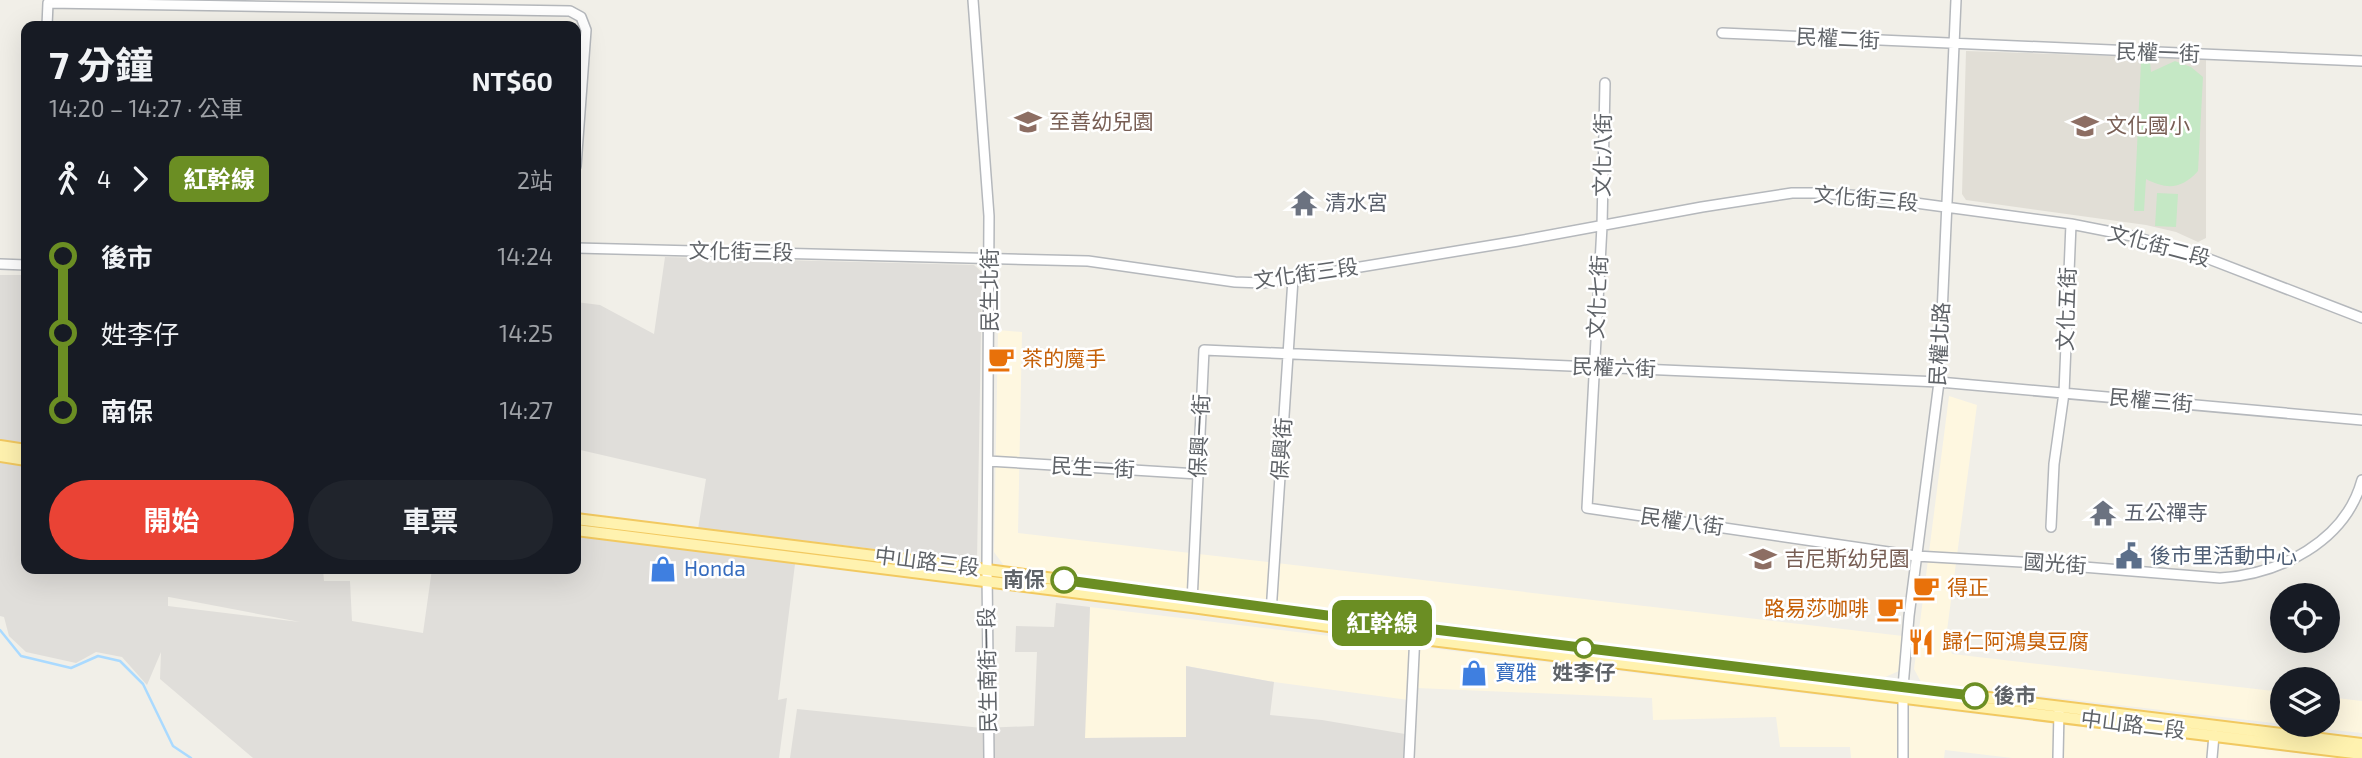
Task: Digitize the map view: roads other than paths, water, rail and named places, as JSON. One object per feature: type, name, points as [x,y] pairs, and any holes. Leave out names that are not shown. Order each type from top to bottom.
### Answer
[{"type":"main road","points":[[0,446],[21,449]]},
{"type":"main road","points":[[0,456],[21,459]]},
{"type":"main road","name":"中山路三段","points":[[581,520],[1415,633],[1903,692]]},
{"type":"main road","name":"中山路三段","points":[[581,531],[987,575]]},
{"type":"main road","name":"中山路二段","points":[[1903,692],[2362,754]]},
{"type":"main road","name":"中山路二段","points":[[2059,712],[2362,744]]},
{"type":"street","name":"民生北街","points":[[973,0],[989,216],[987,575]]},
{"type":"street","name":"民權北路","points":[[1903,758],[1903,692],[1916,556],[1939,382],[1956,0]]},
{"type":"street","points":[[47,21],[48,3],[168,2],[570,11],[582,17],[586,30],[581,98]]},
{"type":"street","name":"民權二街","points":[[1722,33],[1954,44]]},
{"type":"street","name":"民權一街","points":[[1954,44],[2362,61]]},
{"type":"street","name":"文化八街","points":[[1602,226],[1605,83]]},
{"type":"street","name":"文化街三段","points":[[581,248],[1111,263],[1249,284],[1293,279],[1792,193],[1864,196],[1947,208]]},
{"type":"street","name":"文化街二段","points":[[1947,208],[2071,224],[2179,248],[2362,318]]},
{"type":"street","name":"文化五街","points":[[2051,527],[2054,464],[2064,393],[2071,224]]},
{"type":"street","name":"文化七街","points":[[1594,367],[1602,226]]},
{"type":"street","points":[[0,264],[21,265]]},
{"type":"street","name":"保興街","points":[[1271,613],[1293,279]]},
{"type":"street","name":"保興一街","points":[[1192,602],[1203,350],[1288,355]]},
{"type":"street","name":"民權六街","points":[[1288,355],[1939,382]]},
{"type":"street","name":"民權八街","points":[[1594,367],[1587,508],[1916,556]]},
{"type":"street","name":"民權三街","points":[[1939,382],[2362,420]]},
{"type":"street","name":"民生一街","points":[[988,461],[1198,474]]},
{"type":"street","name":"國光街","points":[[1916,556],[2220,578],[2240,576],[2287,563],[2316,544],[2334,529],[2350,507],[2362,480]]},
{"type":"street","name":"民生南街一段","points":[[987,575],[989,758]]},
{"type":"street","points":[[1409,758],[1415,633]]},
{"type":"street","points":[[2058,758],[2059,712]]},
{"type":"street","points":[[2213,758],[2214,735]]},
{"type":"waterway","points":[[0,630],[21,656],[71,668],[98,656],[120,661],[143,684],[173,746],[191,758]]},
{"type":"place","name":"至善幼兒園","points":[[1028,122]]},
{"type":"place","name":"文化國小","points":[[2085,126]]},
{"type":"place","name":"清水宮","points":[[1304,203]]},
{"type":"place","name":"茶的魔手","points":[[1001,359]]},
{"type":"place","name":"五公禪寺","points":[[2103,513]]},
{"type":"place","name":"後市里活動中心","points":[[2129,556]]},
{"type":"place","name":"吉尼斯幼兒園","points":[[1763,559]]},
{"type":"place","name":"Honda","points":[[663,569]]},
{"type":"place","name":"南保","points":[[1064,580]]},
{"type":"place","name":"得正","points":[[1926,588]]},
{"type":"place","name":"路易莎咖啡","points":[[1890,609]]},
{"type":"place","name":"歸仁阿鴻臭豆腐","points":[[1921,642]]},
{"type":"place","name":"姓李仔","points":[[1584,648]]},
{"type":"place","name":"寶雅","points":[[1474,673]]},
{"type":"place","name":"後市","points":[[1975,696]]}]
